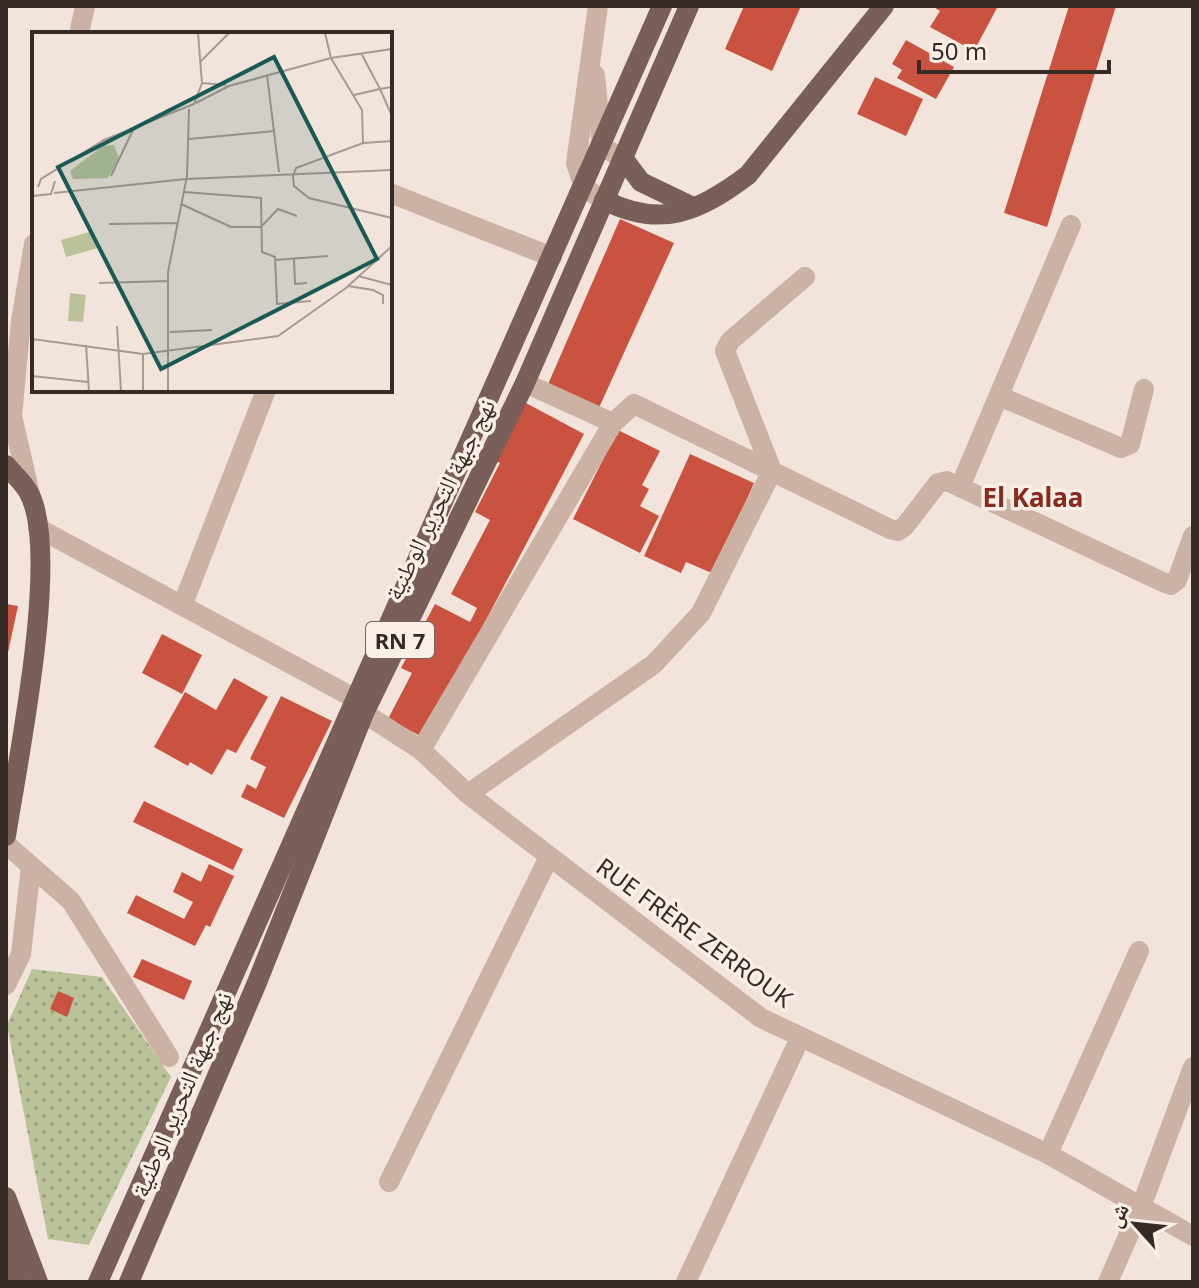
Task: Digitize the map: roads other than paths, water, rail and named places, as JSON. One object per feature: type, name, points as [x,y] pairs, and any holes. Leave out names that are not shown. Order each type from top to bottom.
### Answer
[{"type":"main road","name":"RN 7","points":[[602,147],[662,6]]},
{"type":"main road","name":"نهج جبهة التحرير الوطنية","points":[[129,1282],[256,985],[359,706],[525,383],[689,6]]},
{"type":"main road","points":[[604,200],[631,213],[655,217],[693,207],[723,193],[748,175],[884,6]]},
{"type":"main road","name":"نهج جبهة التحرير الوطنية","points":[[98,1282],[359,706],[602,147]]},
{"type":"main road","points":[[623,158],[641,182],[693,207]]},
{"type":"main road","points":[[6,465],[30,494],[38,528],[42,577],[6,836]]},
{"type":"main road","points":[[6,1197],[38,1282]]},
{"type":"main road","points":[[6,1222],[17,1282]]},
{"type":"street","points":[[79,32],[85,6]]},
{"type":"street","points":[[598,6],[576,163],[584,188],[604,200]]},
{"type":"street","points":[[592,39],[602,147],[623,158]]},
{"type":"street","points":[[392,194],[552,257]]},
{"type":"street","points":[[960,487],[1071,225]]},
{"type":"street","points":[[30,494],[12,416],[25,286],[32,253]]},
{"type":"street","points":[[468,794],[654,664],[701,613],[772,471],[725,351],[730,341],[805,277]]},
{"type":"street","points":[[6,316],[25,286]]},
{"type":"street","points":[[525,383],[613,423]]},
{"type":"street","points":[[999,396],[1121,448],[1130,444],[1144,389]]},
{"type":"street","points":[[183,604],[265,392]]},
{"type":"street","points":[[421,750],[613,423],[627,407],[642,405],[898,531],[938,483],[947,481],[1171,585],[1177,580],[1193,536]]},
{"type":"street","name":"RUE FRÈRE ZERROUK","points":[[38,528],[183,604],[359,706],[421,750],[468,794],[761,1018],[1048,1154],[1193,1236]]},
{"type":"street","points":[[6,844],[71,901],[169,1057]]},
{"type":"street","points":[[389,1182],[549,857]]},
{"type":"street","points":[[6,985],[21,954],[31,866]]},
{"type":"street","points":[[1048,1154],[1139,951]]},
{"type":"street","points":[[686,1282],[800,1038]]},
{"type":"street","points":[[1108,1282],[1141,1207],[1193,1067]]},
{"type":"district","name":"El Kalaa","points":[[1033,497]]}]
